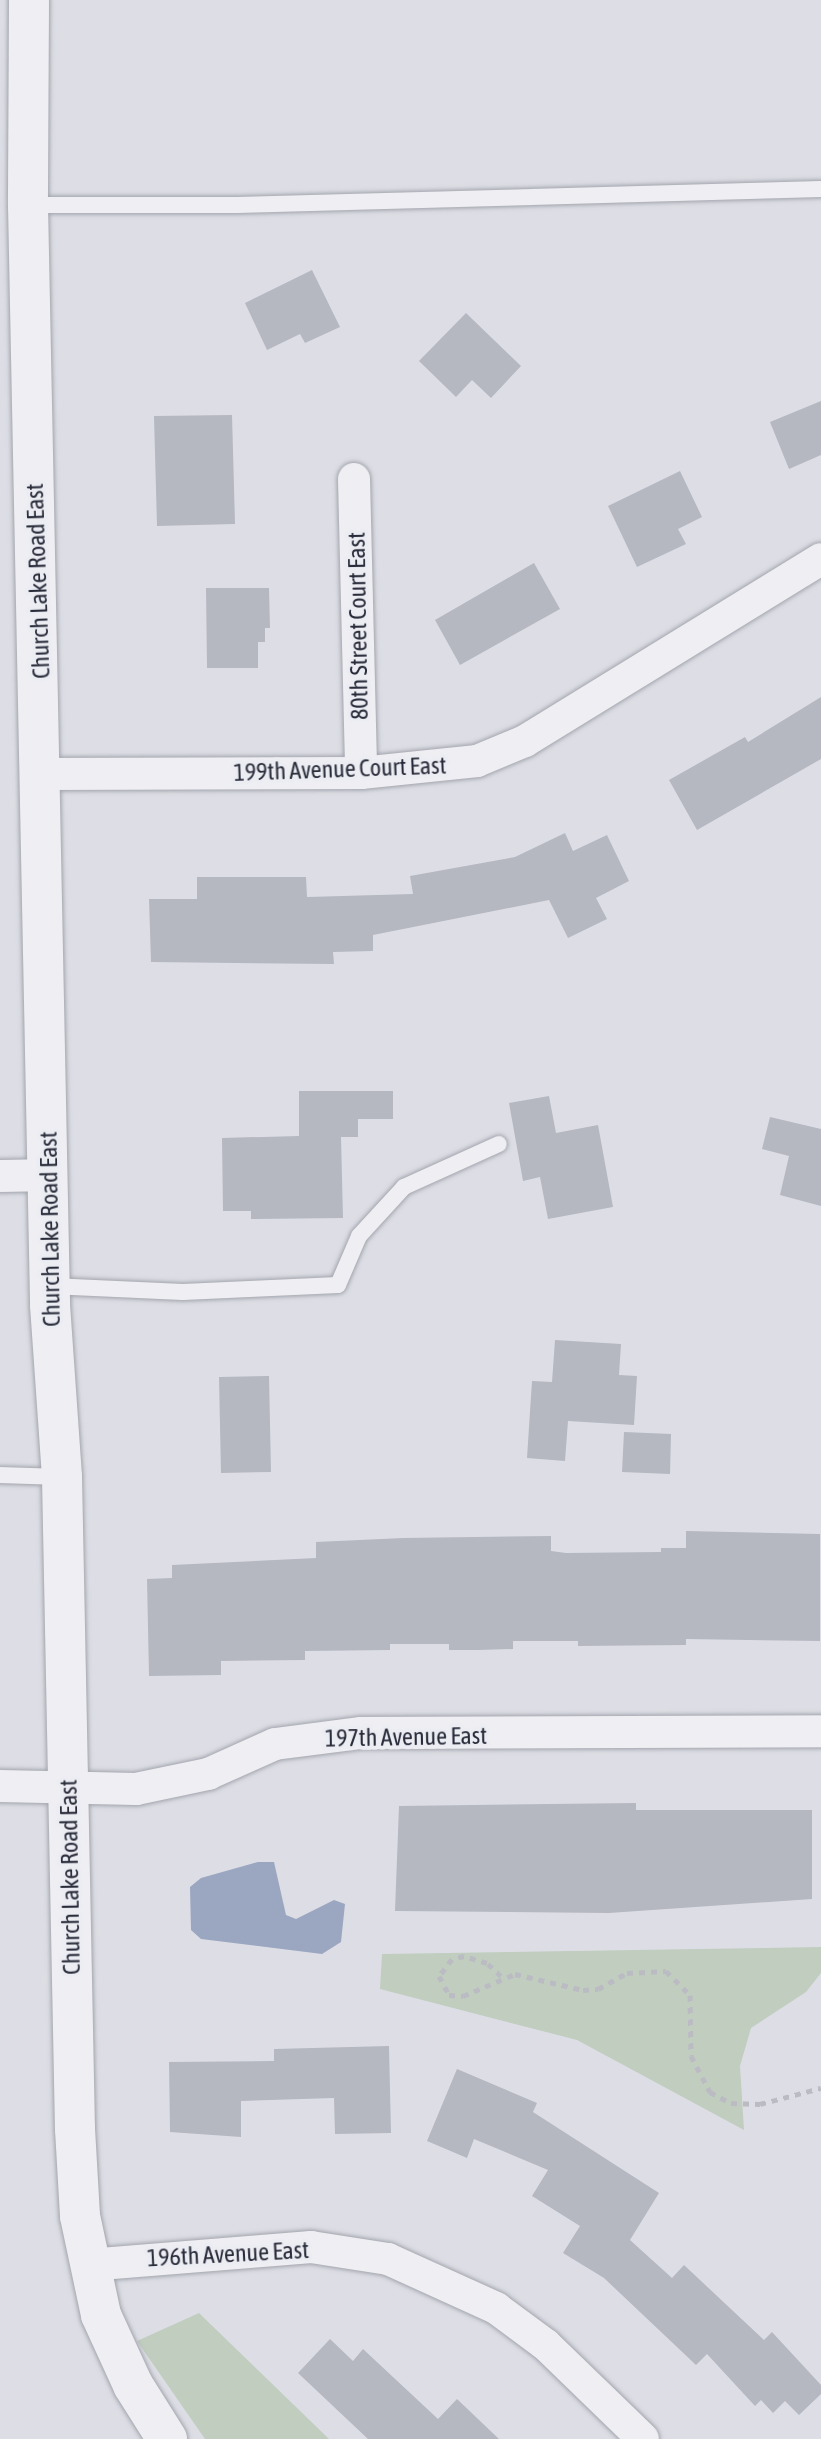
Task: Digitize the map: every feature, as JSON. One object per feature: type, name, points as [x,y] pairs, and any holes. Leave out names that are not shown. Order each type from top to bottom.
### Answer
[{"type":"street","name":"Church Lake Road East","points":[[29,0],[28,205],[43,774],[50,1286],[62,1477],[75,2129],[88,2265],[113,2345],[167,2439]]},
{"type":"street","name":"80th Street Court East","points":[[354,479],[361,773]]},
{"type":"street","name":"199th Avenue Court East","points":[[43,774],[361,773],[454,766],[525,741],[821,559]]},
{"type":"street","points":[[0,1176],[49,1175]]},
{"type":"street","name":"197th Avenue East","points":[[0,1786],[136,1789],[208,1774],[275,1744],[361,1733],[821,1731]]},
{"type":"street","name":"196th Avenue East","points":[[88,2265],[311,2247],[388,2259],[496,2308],[546,2345],[643,2439]]},
{"type":"lane","points":[[28,205],[237,205],[821,189]]},
{"type":"lane","points":[[50,1286],[183,1292],[338,1285],[359,1236],[404,1187],[499,1144]]},
{"type":"lane","points":[[0,1475],[62,1477]]},
{"type":"path","points":[[501,1976],[487,1963],[464,1956],[452,1959],[439,1976],[449,1995],[463,1996],[501,1976],[525,1975],[583,1990],[598,1989],[627,1973],[666,1971],[690,1995],[691,2056],[710,2092],[731,2103],[760,2104],[821,2088]]},
{"type":"green space","points":[[821,1947],[821,1973],[806,1992],[751,2028],[740,2066],[744,2130],[577,2040],[380,1989],[382,1954]]},
{"type":"green space","points":[[199,2313],[329,2439],[205,2439],[137,2341]]},
{"type":"water","points":[[258,1862],[274,1862],[286,1915],[296,1919],[334,1900],[345,1904],[341,1942],[322,1954],[201,1939],[191,1930],[190,1887],[201,1878]]},
{"type":"building","points":[[312,270],[340,327],[305,343],[300,334],[267,350],[245,303]]},
{"type":"building","points":[[466,313],[521,366],[491,398],[472,380],[456,397],[419,361]]},
{"type":"building","points":[[821,401],[821,455],[789,469],[770,422]]},
{"type":"building","points":[[232,415],[235,524],[157,526],[154,416]]},
{"type":"building","points":[[680,471],[702,517],[678,529],[686,544],[637,567],[608,506]]},
{"type":"building","points":[[534,563],[560,609],[460,665],[435,620]]},
{"type":"building","points":[[206,588],[269,588],[270,628],[265,628],[265,642],[258,642],[258,668],[207,668]]},
{"type":"building","points":[[821,697],[821,759],[697,830],[669,780],[745,737],[748,742]]},
{"type":"building","points":[[565,833],[573,851],[607,835],[629,881],[596,898],[607,919],[568,938],[549,900],[373,935],[373,951],[333,952],[334,964],[151,962],[149,899],[197,899],[197,877],[306,877],[307,897],[413,894],[410,876],[515,857]]},
{"type":"building","points":[[299,1091],[393,1091],[393,1119],[358,1119],[358,1137],[341,1137],[343,1218],[251,1219],[251,1211],[223,1211],[222,1138],[299,1136]]},
{"type":"building","points":[[549,1096],[556,1133],[598,1125],[613,1207],[548,1219],[540,1177],[523,1181],[509,1103]]},
{"type":"building","points":[[770,1117],[821,1129],[821,1206],[780,1195],[789,1156],[762,1149]]},
{"type":"building","points":[[555,1340],[621,1344],[619,1375],[637,1376],[634,1425],[568,1421],[565,1461],[527,1458],[532,1381],[552,1382]]},
{"type":"building","points":[[269,1376],[271,1472],[221,1473],[219,1377]]},
{"type":"building","points":[[624,1432],[671,1434],[670,1474],[622,1472]]},
{"type":"building","points":[[686,1531],[820,1534],[820,1641],[686,1639],[686,1645],[578,1646],[578,1641],[513,1641],[513,1649],[478,1650],[449,1650],[449,1644],[390,1644],[390,1650],[305,1651],[305,1660],[221,1661],[221,1675],[149,1676],[147,1579],[172,1578],[172,1565],[316,1558],[316,1542],[403,1538],[551,1536],[551,1551],[661,1552],[661,1548],[686,1548]]},
{"type":"building","points":[[636,1803],[636,1810],[812,1810],[812,1899],[609,1913],[395,1911],[399,1806]]},
{"type":"building","points":[[389,2046],[391,2133],[335,2134],[334,2098],[241,2101],[241,2137],[170,2132],[169,2062],[274,2061],[274,2049]]},
{"type":"building","points":[[457,2069],[537,2103],[533,2112],[659,2193],[630,2240],[672,2278],[684,2265],[764,2340],[772,2332],[821,2385],[821,2394],[799,2415],[785,2401],[773,2413],[761,2400],[755,2406],[707,2354],[696,2365],[604,2278],[563,2253],[580,2226],[532,2196],[548,2170],[474,2139],[467,2158],[427,2141]]},
{"type":"building","points":[[330,2339],[353,2361],[363,2349],[438,2419],[457,2399],[499,2439],[368,2439],[298,2373]]}]
